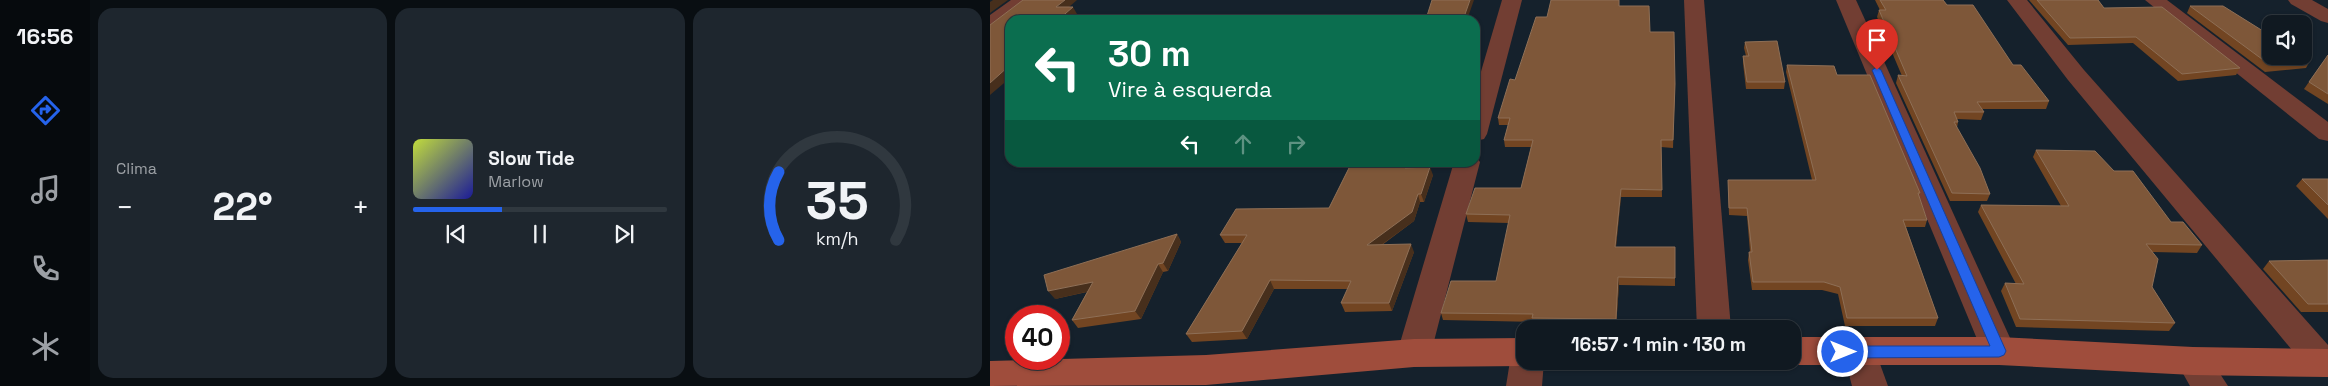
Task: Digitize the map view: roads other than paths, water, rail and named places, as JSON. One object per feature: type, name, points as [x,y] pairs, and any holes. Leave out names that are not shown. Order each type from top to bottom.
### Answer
[{"type":"street","points":[[990,24],[1024,0]]},
{"type":"street","points":[[1480,116],[1512,0]]},
{"type":"street","points":[[1694,0],[1713,320]]},
{"type":"street","points":[[1846,0],[1999,351]]},
{"type":"street","points":[[2017,0],[2076,75],[2326,363]]},
{"type":"street","points":[[2155,0],[2328,134]]},
{"type":"street","points":[[2298,0],[2328,17]]},
{"type":"street","points":[[1414,353],[1466,167]]},
{"type":"street","points":[[1801,351],[1999,351],[2202,373],[2326,363]]},
{"type":"street","points":[[990,376],[1202,378],[1414,353],[1516,352]]},
{"type":"street","points":[[1860,352],[1870,386]]},
{"type":"street","points":[[1524,386],[1526,370]]}]
